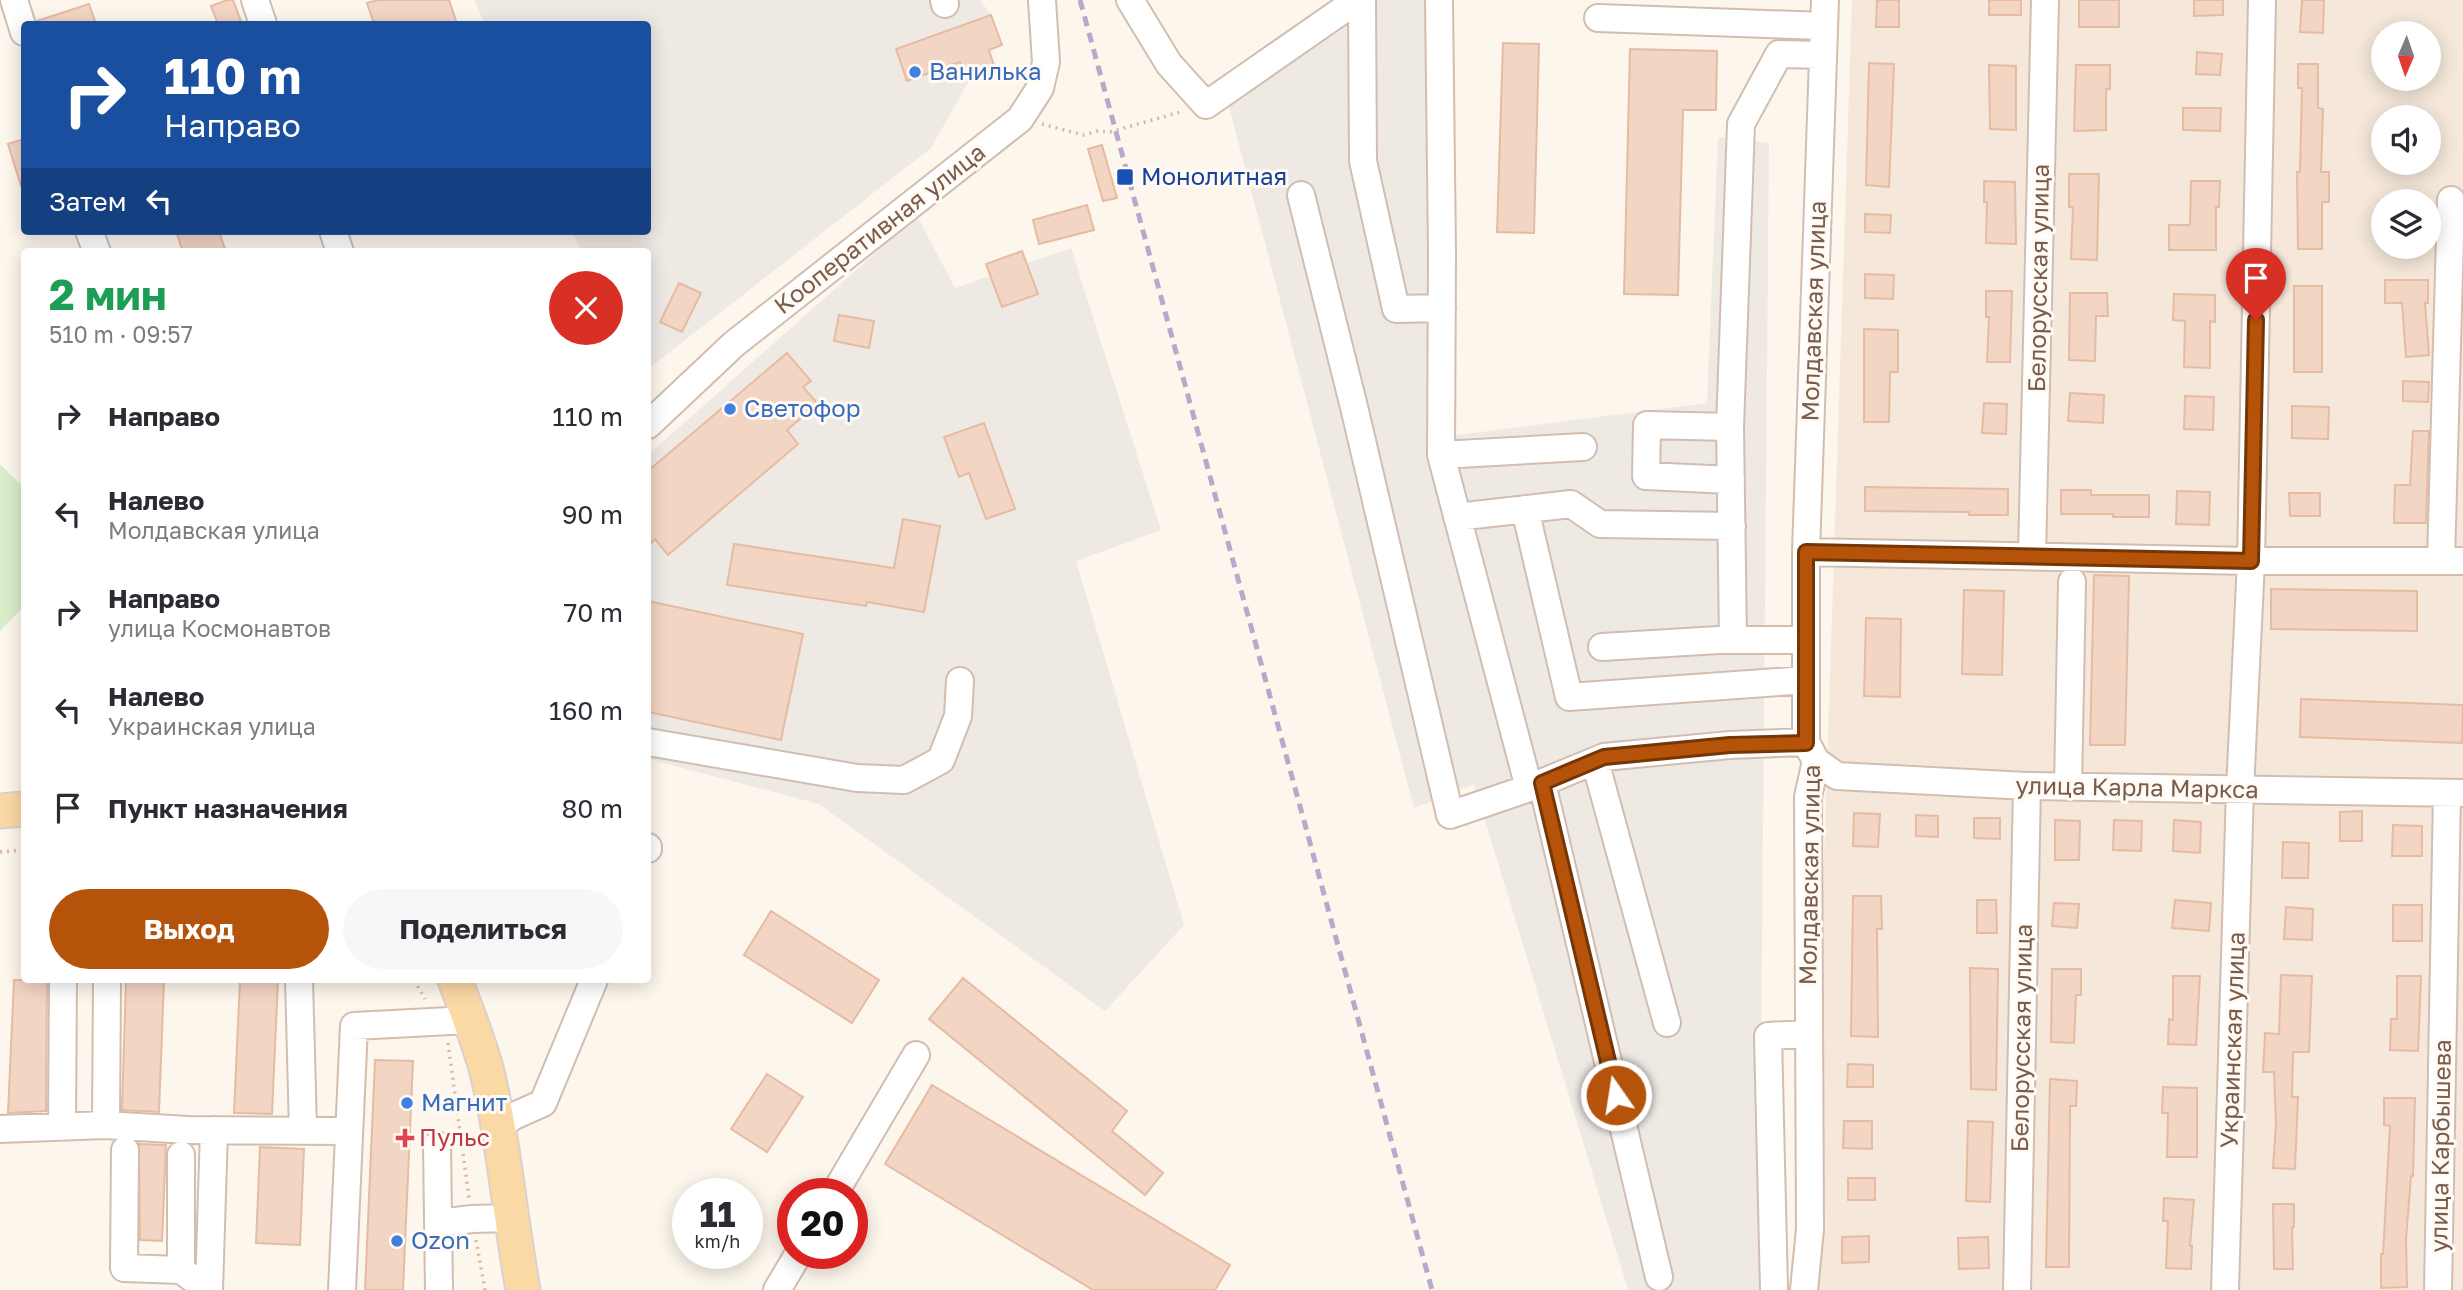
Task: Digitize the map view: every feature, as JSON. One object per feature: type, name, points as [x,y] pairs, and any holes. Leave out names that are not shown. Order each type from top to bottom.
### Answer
[{"type":"main road","points":[[0,811],[21,809]]},
{"type":"main road","points":[[455,983],[458,1030],[486,1069],[498,1126],[523,1290]]},
{"type":"street","points":[[14,0],[21,22]]},
{"type":"street","points":[[255,0],[262,21]]},
{"type":"street","name":"Кооперативная улица","points":[[651,422],[734,344],[1020,119],[1040,88],[1046,62],[1042,0]]},
{"type":"street","points":[[1130,0],[1169,64],[1206,105],[1359,0]]},
{"type":"street","points":[[1359,0],[1363,161],[1396,309],[1442,308]]},
{"type":"street","points":[[1439,0],[1441,455],[1536,785],[1659,1277]]},
{"type":"street","name":"Белорусская улица","points":[[2032,555],[2045,0]]},
{"type":"street","points":[[2251,561],[2262,0]]},
{"type":"street","points":[[1598,18],[1824,13]]},
{"type":"street","name":"Молдавская улица","points":[[1804,1290],[1810,1229],[1807,1034],[1808,797],[1811,752],[1806,680],[1806,552],[1824,13]]},
{"type":"street","points":[[1733,640],[1730,427],[1741,124],[1779,54],[1823,55]]},
{"type":"street","points":[[1301,195],[1450,815],[1536,785],[1604,757],[1730,745],[1811,752]]},
{"type":"street","points":[[1806,552],[2251,561],[2452,561],[2451,200]]},
{"type":"street","points":[[1730,427],[1647,425],[1646,475],[1731,480]]},
{"type":"street","points":[[1441,455],[1583,446]]},
{"type":"street","points":[[1457,517],[1571,504],[1600,524],[1732,526]]},
{"type":"street","points":[[1525,509],[1569,697],[1806,680]]},
{"type":"street","name":"Украинская улица","points":[[2225,1290],[2251,561]]},
{"type":"street","points":[[2068,787],[2072,582]]},
{"type":"street","points":[[1602,647],[1733,640],[1806,640]]},
{"type":"street","points":[[651,743],[857,778],[904,780],[941,760],[958,716],[960,681]]},
{"type":"street","name":"улица Карла Маркса","points":[[1811,752],[1837,776],[2027,786],[2455,793]]},
{"type":"street","points":[[1595,761],[1667,1023]]},
{"type":"street","name":"Белорусская улица","points":[[2017,1290],[2027,786]]},
{"type":"street","name":"улица Карбышева","points":[[2438,1290],[2455,793]]},
{"type":"street","points":[[62,983],[62,1126]]},
{"type":"street","points":[[106,1125],[107,983]]},
{"type":"street","points":[[299,983],[303,1130]]},
{"type":"street","points":[[498,1126],[543,1103],[593,983]]},
{"type":"street","points":[[342,1290],[354,1026],[458,1030]]},
{"type":"street","points":[[1774,1290],[1768,1036],[1807,1034]]},
{"type":"street","points":[[843,1178],[916,1055]]},
{"type":"street","points":[[0,1129],[106,1125],[214,1130],[348,1131]]},
{"type":"street","points":[[208,1290],[214,1130]]},
{"type":"street","points":[[437,1145],[439,1290]]},
{"type":"street","points":[[125,1150],[124,1268],[181,1270],[208,1290]]},
{"type":"street","points":[[181,1155],[181,1270]]},
{"type":"street","points":[[439,1223],[510,1218]]},
{"type":"street","points":[[777,1290],[789,1269]]},
{"type":"path","points":[[1020,119],[1083,135],[1098,131],[1110,132],[1206,105]]},
{"type":"path","points":[[0,852],[21,850]]},
{"type":"path","points":[[458,1030],[472,1219],[485,1290]]},
{"type":"shaded area","points":[[474,0],[980,0],[991,15],[1002,45],[989,50],[996,72],[968,82],[931,148],[651,367],[651,248],[579,248],[574,235],[651,235],[651,21],[484,21]]},
{"type":"shaded area","points":[[1372,0],[1431,0],[1434,438],[1707,403],[1718,137],[1769,143],[1759,1290],[1628,1290],[1474,784],[1414,808],[1228,103]]},
{"type":"shaded area","points":[[1852,0],[2463,0],[2463,1290],[1810,1290]]},
{"type":"shaded area","points":[[917,216],[955,288],[1071,248],[1161,530],[1076,561],[1184,925],[1105,1011],[819,804],[651,760],[651,452]]},
{"type":"green space","points":[[0,464],[21,485],[21,609],[0,631]]},
{"type":"building","points":[[233,0],[241,21],[217,21],[211,6]]},
{"type":"building","points":[[378,0],[449,0],[456,21],[373,21],[367,3]]},
{"type":"building","points":[[1877,0],[1899,0],[1899,27],[1876,27]]},
{"type":"building","points":[[1989,0],[2021,0],[2021,15],[1989,15]]},
{"type":"building","points":[[2079,0],[2119,0],[2119,27],[2079,27]]},
{"type":"building","points":[[2194,0],[2223,0],[2223,15],[2194,16]]},
{"type":"building","points":[[2302,0],[2324,0],[2323,33],[2300,32]]},
{"type":"building","points":[[89,4],[95,21],[37,21]]},
{"type":"building","points":[[991,15],[1002,45],[989,50],[996,72],[968,82],[960,62],[907,81],[896,49]]},
{"type":"building","points":[[1503,43],[1539,44],[1534,233],[1497,232]]},
{"type":"building","points":[[1630,49],[1717,51],[1716,110],[1683,110],[1678,295],[1624,294]]},
{"type":"building","points":[[2197,52],[2222,54],[2220,75],[2196,74]]},
{"type":"building","points":[[1869,63],[1894,64],[1889,187],[1866,185]]},
{"type":"building","points":[[2298,64],[2318,64],[2318,108],[2323,109],[2321,172],[2329,172],[2329,202],[2322,202],[2322,249],[2298,249],[2297,172],[2300,172],[2302,88],[2298,88]]},
{"type":"building","points":[[1989,65],[2016,66],[2016,130],[1990,129]]},
{"type":"building","points":[[2076,65],[2110,65],[2110,89],[2106,89],[2106,130],[2074,131]]},
{"type":"building","points":[[2183,108],[2221,108],[2220,131],[2183,130]]},
{"type":"building","points":[[21,140],[21,186],[8,144]]},
{"type":"building","points":[[1102,145],[1117,198],[1103,201],[1088,149]]},
{"type":"building","points":[[2069,174],[2099,174],[2097,260],[2071,259],[2073,207],[2069,207]]},
{"type":"building","points":[[1984,181],[2015,182],[2016,244],[1986,243],[1987,202],[1984,202]]},
{"type":"building","points":[[2191,181],[2220,181],[2219,207],[2216,207],[2216,250],[2169,250],[2169,225],[2190,225]]},
{"type":"building","points":[[1087,205],[1094,230],[1039,244],[1033,220]]},
{"type":"building","points":[[1865,214],[1891,215],[1890,233],[1865,232]]},
{"type":"building","points":[[177,235],[220,235],[225,248],[182,248]]},
{"type":"building","points":[[1022,251],[1038,294],[1002,307],[986,264]]},
{"type":"building","points":[[1865,274],[1894,275],[1893,299],[1865,298]]},
{"type":"building","points":[[2385,280],[2428,280],[2428,303],[2425,303],[2429,355],[2406,357],[2402,303],[2385,303]]},
{"type":"building","points":[[679,283],[701,293],[682,332],[660,322]]},
{"type":"building","points":[[2294,286],[2322,286],[2322,372],[2294,372]]},
{"type":"building","points":[[1986,291],[2012,291],[2010,362],[1987,362],[1989,317],[1986,317]]},
{"type":"building","points":[[2070,293],[2107,293],[2108,316],[2096,316],[2095,361],[2069,360]]},
{"type":"building","points":[[2174,294],[2215,295],[2215,322],[2210,321],[2210,368],[2184,367],[2185,321],[2173,320]]},
{"type":"building","points":[[839,315],[874,321],[869,348],[834,341]]},
{"type":"building","points":[[1864,329],[1898,330],[1898,372],[1890,372],[1889,422],[1864,422]]},
{"type":"building","points":[[787,353],[811,381],[803,387],[818,404],[787,430],[798,444],[668,555],[655,539],[651,543],[651,468]]},
{"type":"building","points":[[2403,381],[2429,382],[2428,402],[2403,401]]},
{"type":"building","points":[[2070,393],[2104,395],[2103,423],[2068,421]]},
{"type":"building","points":[[2185,396],[2214,397],[2213,430],[2184,429]]},
{"type":"building","points":[[1984,403],[2007,404],[2006,434],[1982,433]]},
{"type":"building","points":[[2292,406],[2329,407],[2328,439],[2292,438]]},
{"type":"building","points":[[984,423],[1015,509],[986,519],[969,473],[959,477],[944,437]]},
{"type":"building","points":[[2413,431],[2429,431],[2426,523],[2394,523],[2395,485],[2410,485]]},
{"type":"building","points":[[1865,487],[2008,489],[2008,515],[1865,511]]},
{"type":"building","points":[[2061,490],[2091,490],[2091,495],[2149,495],[2149,517],[2061,514]]},
{"type":"building","points":[[2177,491],[2210,492],[2209,525],[2176,524]]},
{"type":"building","points":[[2289,493],[2320,493],[2320,516],[2290,516]]},
{"type":"building","points":[[903,519],[940,526],[924,612],[867,602],[866,606],[727,585],[734,544],[894,568]]},
{"type":"building","points":[[2094,575],[2129,576],[2125,745],[2090,745]]},
{"type":"building","points":[[2271,589],[2417,591],[2417,631],[2271,629]]},
{"type":"building","points":[[1964,590],[2004,591],[2002,675],[1962,674]]},
{"type":"building","points":[[651,602],[803,634],[781,740],[651,713]]},
{"type":"building","points":[[1866,618],[1901,619],[1900,697],[1864,696]]},
{"type":"building","points":[[2301,699],[2463,705],[2462,743],[2300,737]]},
{"type":"building","points":[[2362,811],[2362,841],[2340,841],[2340,812]]},
{"type":"building","points":[[1854,813],[1880,814],[1878,847],[1853,846]]},
{"type":"building","points":[[1916,815],[1938,816],[1938,837],[1916,836]]},
{"type":"building","points":[[1974,818],[2000,818],[2000,839],[1974,838]]},
{"type":"building","points":[[2055,820],[2080,821],[2079,860],[2055,860]]},
{"type":"building","points":[[2114,820],[2142,821],[2141,851],[2113,850]]},
{"type":"building","points":[[2174,820],[2201,822],[2200,853],[2173,851]]},
{"type":"building","points":[[2393,825],[2422,826],[2422,856],[2392,856]]},
{"type":"building","points":[[2283,842],[2309,843],[2308,878],[2282,878]]},
{"type":"building","points":[[1853,896],[1881,896],[1882,929],[1877,929],[1878,1037],[1851,1036]]},
{"type":"building","points":[[1977,900],[1996,900],[1997,933],[1977,933]]},
{"type":"building","points":[[2175,900],[2211,903],[2209,931],[2172,928]]},
{"type":"building","points":[[2054,903],[2079,904],[2077,928],[2052,926]]},
{"type":"building","points":[[2393,905],[2422,905],[2422,941],[2393,941]]},
{"type":"building","points":[[2286,907],[2313,909],[2312,940],[2284,939]]},
{"type":"building","points":[[771,911],[879,980],[852,1023],[744,955]]},
{"type":"building","points":[[1970,968],[1998,969],[1996,1090],[1971,1089]]},
{"type":"building","points":[[2052,969],[2081,969],[2081,995],[2076,995],[2074,1043],[2051,1042]]},
{"type":"building","points":[[2281,975],[2312,976],[2309,1052],[2293,1052],[2292,1097],[2298,1097],[2295,1169],[2273,1168],[2276,1123],[2274,1072],[2263,1072],[2265,1033],[2279,1034]]},
{"type":"building","points":[[2173,976],[2200,976],[2196,1045],[2168,1044],[2169,1019],[2173,1020]]},
{"type":"building","points":[[2397,976],[2421,976],[2418,1051],[2390,1050],[2391,1019],[2397,1019]]},
{"type":"building","points":[[963,978],[1127,1111],[1112,1131],[1163,1173],[1145,1195],[929,1019]]},
{"type":"building","points":[[14,980],[21,980],[21,983],[47,983],[46,1111],[8,1113]]},
{"type":"building","points":[[126,983],[164,983],[159,1112],[122,1110]]},
{"type":"building","points":[[240,983],[278,983],[272,1114],[234,1113]]},
{"type":"building","points":[[375,1060],[413,1061],[403,1290],[365,1290]]},
{"type":"building","points":[[1848,1064],[1873,1065],[1873,1087],[1847,1087]]},
{"type":"building","points":[[767,1074],[803,1097],[767,1152],[731,1129]]},
{"type":"building","points":[[2050,1079],[2077,1081],[2076,1106],[2070,1106],[2069,1267],[2046,1267]]},
{"type":"building","points":[[932,1085],[1230,1265],[1215,1290],[1093,1290],[885,1164]]},
{"type":"building","points":[[2163,1087],[2197,1088],[2197,1157],[2167,1157],[2168,1113],[2162,1113]]},
{"type":"building","points":[[2384,1098],[2415,1098],[2413,1176],[2406,1239],[2407,1287],[2381,1288],[2390,1126],[2384,1125]]},
{"type":"building","points":[[1844,1121],[1872,1121],[1872,1149],[1843,1148]]},
{"type":"building","points":[[1968,1121],[1993,1122],[1990,1202],[1966,1201]]},
{"type":"building","points":[[139,1144],[166,1145],[162,1241],[140,1240]]},
{"type":"building","points":[[260,1147],[304,1149],[300,1245],[256,1243]]},
{"type":"building","points":[[1848,1178],[1875,1178],[1875,1200],[1848,1200]]},
{"type":"building","points":[[2164,1198],[2194,1200],[2191,1269],[2166,1268],[2168,1221],[2163,1221]]},
{"type":"building","points":[[2273,1204],[2294,1204],[2293,1269],[2274,1269]]},
{"type":"building","points":[[1869,1236],[1869,1262],[1842,1263],[1842,1237]]},
{"type":"building","points":[[1988,1237],[1989,1268],[1959,1269],[1958,1238]]},
{"type":"railway","points":[[1080,0],[1432,1290]]},
{"type":"place","name":"Ванилька","points":[[915,72]]},
{"type":"place","name":"Монолитная","points":[[1125,177]]},
{"type":"place","name":"Светофор","points":[[730,409]]},
{"type":"place","name":"Магнит","points":[[407,1103]]},
{"type":"place","name":"Пульс","points":[[405,1138]]},
{"type":"place","name":"Ozon","points":[[397,1241]]},
{"type":"route","points":[[1616,1095],[1542,783],[1604,757],[1730,745],[1806,743],[1806,552],[2251,561],[2256,320]]}]
